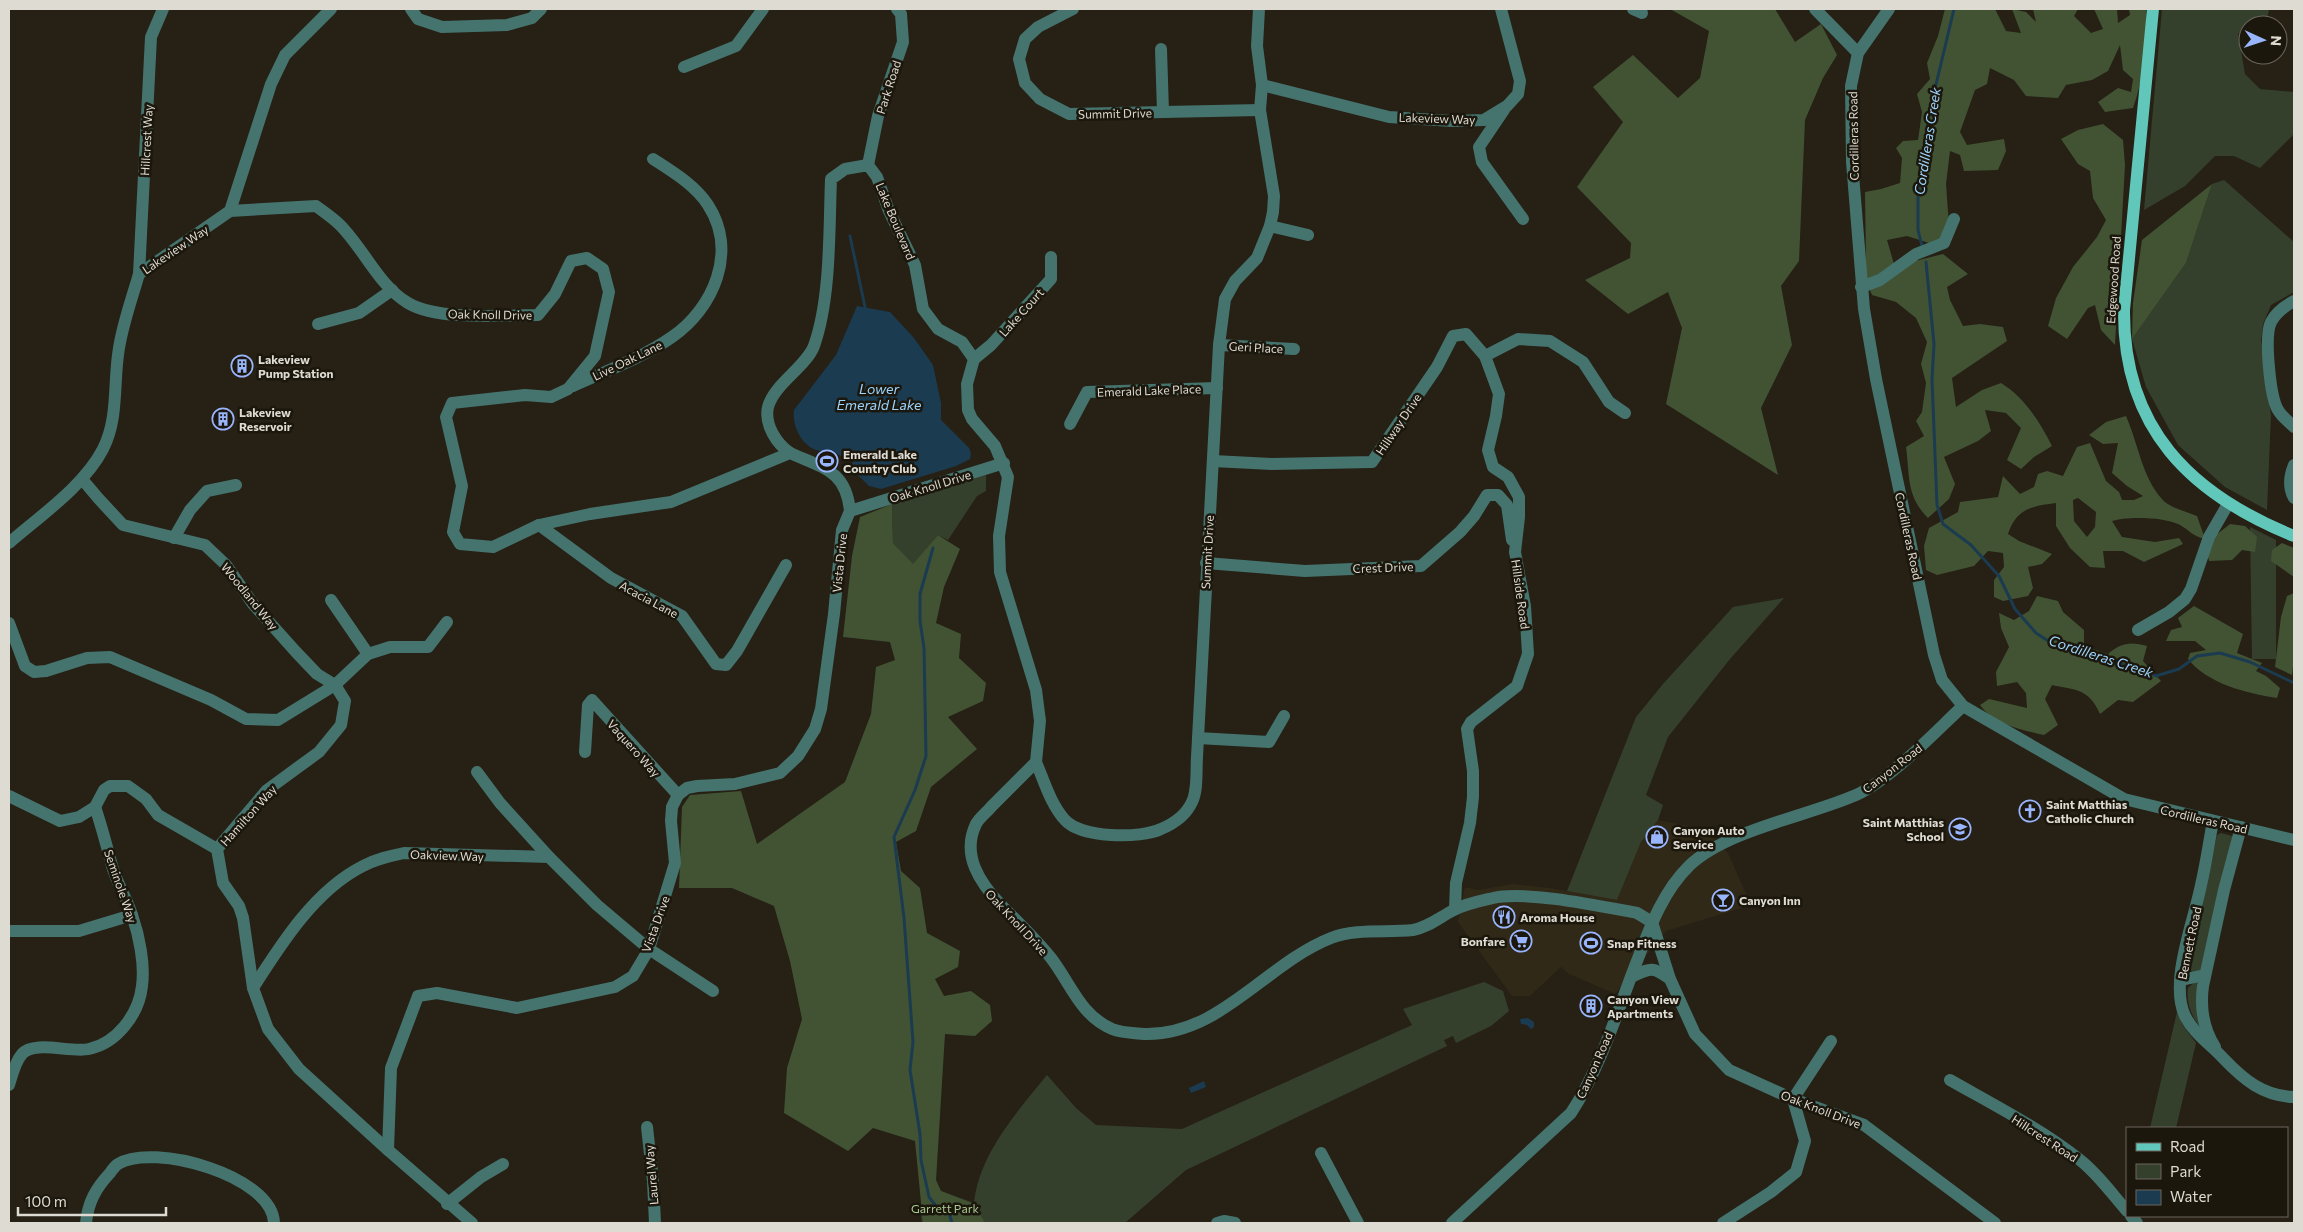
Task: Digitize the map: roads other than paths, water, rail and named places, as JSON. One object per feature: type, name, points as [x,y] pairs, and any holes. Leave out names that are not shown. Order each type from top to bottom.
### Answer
[{"type":"main road","name":"Edgewood Road","points":[[2153,9],[2125,289],[2124,331],[2126,352],[2137,392],[2157,434],[2182,466],[2210,492],[2228,504],[2254,519],[2294,536]]},
{"type":"street","name":"Hillcrest Way","points":[[139,274],[151,37],[163,9]]},
{"type":"street","points":[[230,211],[271,84],[285,55],[331,9]]},
{"type":"street","points":[[410,9],[418,18],[442,27],[507,25],[532,18],[541,9]]},
{"type":"street","points":[[684,67],[736,46],[763,9]]},
{"type":"street","name":"Park Road","points":[[868,166],[878,116],[903,42],[901,14],[898,9]]},
{"type":"street","name":"Summit Drive","points":[[1074,9],[1038,27],[1025,39],[1019,59],[1025,83],[1040,99],[1069,114],[1260,110]]},
{"type":"street","name":"Summit Drive","points":[[1036,762],[1053,800],[1066,821],[1081,830],[1098,834],[1129,835],[1159,830],[1179,819],[1192,802],[1198,738],[1219,345],[1225,299],[1235,281],[1257,258],[1270,226],[1274,196],[1260,110],[1262,84],[1257,46],[1259,9]]},
{"type":"street","name":"Lakeview Way","points":[[1262,84],[1389,117],[1452,121],[1484,120],[1507,106],[1518,94],[1520,81],[1501,9]]},
{"type":"street","points":[[1815,9],[1858,53]]},
{"type":"street","name":"Cordilleras Road","points":[[1889,9],[1858,53],[1851,86],[1852,162],[1861,287],[1876,379],[1934,655],[1942,680],[1964,706],[2124,799],[2294,840]]},
{"type":"street","points":[[1161,49],[1163,112]]},
{"type":"street","points":[[1507,106],[1479,147],[1482,162],[1523,219]]},
{"type":"street","name":"Live Oak Lane","points":[[568,389],[655,348],[672,337],[686,326],[706,300],[719,277],[722,259],[721,239],[715,217],[707,204],[686,181],[653,159]]},
{"type":"street","points":[[850,511],[848,494],[836,476],[780,446],[768,419],[768,408],[772,397],[813,348],[823,307],[831,178],[845,169],[868,166]]},
{"type":"street","name":"Lake Boulevard","points":[[868,166],[877,177],[889,211],[915,265],[923,309],[938,329],[962,342],[974,358]]},
{"type":"street","name":"Oak Knoll Drive","points":[[230,211],[316,206],[340,226],[392,290],[409,304],[434,312],[478,316],[538,315],[555,294],[571,261],[587,258],[603,269],[608,292],[595,356],[568,389]]},
{"type":"street","name":"Lakeview Way","points":[[9,543],[82,478],[102,450],[110,432],[118,349],[139,274],[230,211]]},
{"type":"street","points":[[1861,287],[1880,280],[1916,254],[1944,243],[1954,219]]},
{"type":"street","points":[[1270,226],[1308,235]]},
{"type":"street","name":"Lake Court","points":[[974,358],[991,345],[1050,279],[1051,257]]},
{"type":"street","points":[[318,324],[359,313],[392,290]]},
{"type":"street","points":[[2294,301],[2278,312],[2267,331],[2274,401],[2283,417],[2294,427]]},
{"type":"street","name":"Hillway Drive","points":[[1213,461],[1272,464],[1372,462],[1436,367],[1453,336],[1466,334],[1485,356]]},
{"type":"street","points":[[1485,356],[1518,339],[1550,341],[1583,362],[1609,402],[1625,413]]},
{"type":"street","name":"Geri Place","points":[[1219,345],[1294,349]]},
{"type":"street","name":"Hillside Road","points":[[1455,909],[1456,883],[1470,823],[1473,797],[1473,771],[1468,729],[1471,722],[1517,686],[1528,654],[1525,606],[1514,552],[1520,517],[1519,497],[1508,477],[1494,468],[1488,450],[1499,394],[1485,356]]},
{"type":"street","points":[[974,358],[967,384],[968,410],[972,419],[995,446],[1004,462],[1009,482],[999,536],[1000,572],[1036,690],[1040,721],[1036,762]]},
{"type":"street","name":"Emerald Lake Place","points":[[1070,424],[1087,392],[1217,388]]},
{"type":"street","points":[[568,389],[550,397],[525,395],[452,403],[446,417],[462,486],[453,532],[460,544],[493,547],[539,525],[590,514],[671,502],[790,453]]},
{"type":"street","name":"Oak Knoll Drive","points":[[850,511],[1004,462]]},
{"type":"street","points":[[2294,465],[2289,481],[2290,490],[2294,498]]},
{"type":"street","name":"Woodland Way","points":[[82,478],[124,525],[205,545],[226,564],[253,604],[296,652],[317,674],[335,686]]},
{"type":"street","points":[[174,538],[190,510],[207,490],[236,485]]},
{"type":"street","name":"Crest Drive","points":[[1206,563],[1305,571],[1421,566],[1460,532],[1474,516],[1487,495],[1498,495],[1507,505],[1514,552]]},
{"type":"street","points":[[2138,630],[2178,606],[2185,599],[2191,589],[2209,537],[2228,504]]},
{"type":"street","name":"Vista Drive","points":[[388,1150],[391,1068],[418,996],[437,993],[516,1008],[615,987],[633,976],[649,949],[675,863],[671,821],[672,807],[678,795],[687,788],[696,786],[735,784],[780,773],[798,756],[808,742],[821,709],[834,614],[842,530],[850,511]]},
{"type":"street","name":"Acacia Lane","points":[[539,525],[611,578],[682,616],[716,664],[726,665],[737,651],[786,565]]},
{"type":"street","points":[[331,600],[368,654]]},
{"type":"street","points":[[9,623],[25,666],[34,672],[87,658],[110,657],[211,700],[246,718],[278,720],[335,686],[368,654],[390,647],[428,647],[447,622]]},
{"type":"street","name":"Hamilton Way","points":[[335,686],[345,701],[341,725],[319,752],[267,790],[217,848],[223,883],[239,906],[243,918],[253,988],[268,1029],[299,1069],[388,1150]]},
{"type":"street","name":"Vaquero Way","points":[[585,752],[588,705],[592,700],[678,795]]},
{"type":"street","name":"Canyon Road","points":[[1452,1223],[1571,1113],[1585,1091],[1598,1063],[1652,922],[1677,879],[1703,854],[1732,839],[1858,794],[1885,776],[1964,706]]},
{"type":"street","points":[[1198,738],[1269,742],[1284,716]]},
{"type":"street","name":"Oak Knoll Drive","points":[[1036,762],[977,822],[972,837],[971,855],[974,870],[984,887],[1052,960],[1084,1009],[1095,1020],[1114,1030],[1126,1033],[1152,1034],[1182,1029],[1209,1019],[1301,954],[1332,937],[1361,932],[1415,929],[1433,923],[1455,909],[1496,897],[1519,895],[1637,913],[1652,922],[1670,979],[1695,1034],[1729,1070],[1793,1099],[1864,1125],[1992,1222]]},
{"type":"street","points":[[477,772],[500,803],[548,857],[597,906],[649,949],[713,990]]},
{"type":"street","points":[[9,796],[60,821],[79,817],[95,807],[104,790],[110,786],[119,784],[128,786],[146,799],[158,815],[217,848]]},
{"type":"street","name":"Seminole Way","points":[[9,1085],[18,1062],[25,1051],[40,1047],[71,1051],[89,1049],[103,1044],[126,1024],[140,999],[142,986],[140,950],[132,915],[113,870],[95,807]]},
{"type":"street","name":"Bennett Road","points":[[2213,821],[2181,980],[2181,1005],[2185,1016],[2199,1036],[2251,1085],[2273,1095],[2294,1097]]},
{"type":"street","name":"Bennett Road","points":[[2219,1053],[2206,1029],[2202,1016],[2201,1002],[2205,975],[2241,827]]},
{"type":"street","name":"Oakview Way","points":[[253,988],[270,961],[302,919],[331,887],[363,866],[384,857],[404,853],[548,857]]},
{"type":"street","points":[[9,931],[80,931],[132,915]]},
{"type":"street","points":[[1631,977],[1650,968],[1670,979]]},
{"type":"street","points":[[2181,980],[2205,975]]},
{"type":"street","points":[[1723,1223],[1771,1192],[1796,1172],[1804,1141],[1793,1099],[1831,1041]]},
{"type":"street","name":"Hillcrest Road","points":[[1950,1080],[2035,1130],[2081,1160],[2101,1179],[2126,1210]]},
{"type":"street","name":"Laurel Way","points":[[647,1127],[655,1223]]},
{"type":"street","points":[[388,1150],[447,1204],[472,1223]]},
{"type":"street","points":[[1321,1153],[1358,1223]]},
{"type":"street","points":[[86,1223],[92,1197],[101,1183],[118,1164],[140,1158],[183,1161],[204,1166],[228,1176],[252,1188],[266,1202],[274,1215],[274,1223]]},
{"type":"street","points":[[447,1204],[480,1177],[503,1164]]},
{"type":"street","points":[[1217,1223],[1224,1220],[1234,1223]]},
{"type":"water","name":"Lower Emerald Lake","points":[[857,306],[890,312],[914,338],[933,365],[941,403],[941,420],[969,448],[971,453],[970,459],[956,466],[881,489],[869,486],[852,469],[851,465],[855,458],[851,451],[847,450],[842,456],[832,451],[818,451],[810,447],[801,438],[794,421],[794,410],[836,355]]},
{"type":"water","points":[[1528,1018],[1534,1022],[1534,1027],[1531,1029],[1527,1025],[1521,1024],[1520,1019]]},
{"type":"water","points":[[1204,1081],[1206,1087],[1191,1093],[1189,1088]]},
{"type":"waterway","name":"Cordilleras Creek","points":[[1922,246],[1918,230],[1918,197],[1929,114],[1954,9]]},
{"type":"waterway","points":[[850,236],[865,307]]},
{"type":"waterway","name":"Cordilleras Creek","points":[[1926,262],[1934,344],[1932,379],[1937,505],[1943,524],[1971,545],[1999,576],[2015,609],[2036,633],[2053,644],[2119,664],[2142,668],[2156,676],[2179,669],[2197,656],[2220,653],[2250,662],[2294,683]]},
{"type":"waterway","points":[[933,548],[920,594],[920,621],[924,648],[926,756],[915,790],[894,837],[904,918],[913,1042],[910,1070],[920,1134],[921,1160],[929,1197],[939,1210],[949,1213],[952,1223]]},
{"type":"place","name":"Lakeview Pump Station","points":[[242,366]]},
{"type":"place","name":"Lakeview Reservoir","points":[[223,419]]},
{"type":"place","name":"Emerald Lake Country Club","points":[[827,461]]},
{"type":"place","name":"Saint Matthias Catholic Church","points":[[2030,811]]},
{"type":"place","name":"Saint Matthias School","points":[[1960,829]]},
{"type":"place","name":"Canyon Auto Service","points":[[1657,837]]},
{"type":"place","name":"Canyon Inn","points":[[1723,900]]},
{"type":"place","name":"Aroma House","points":[[1504,917]]},
{"type":"place","name":"Bonfare","points":[[1521,941]]},
{"type":"place","name":"Snap Fitness","points":[[1591,943]]},
{"type":"place","name":"Canyon View Apartments","points":[[1591,1006]]},
{"type":"park label","name":"Garrett Park","points":[[945,1208]]}]
